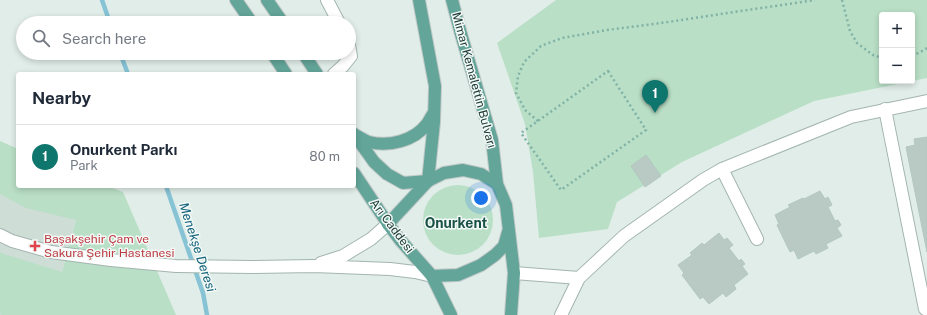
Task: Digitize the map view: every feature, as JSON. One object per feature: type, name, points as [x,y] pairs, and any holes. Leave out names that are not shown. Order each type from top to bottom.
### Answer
[{"type":"main road","points":[[236,0],[247,16]]},
{"type":"main road","points":[[267,0],[278,16]]},
{"type":"main road","points":[[419,0],[435,86],[434,122],[428,181]]},
{"type":"main road","name":"Mimar Kemalettin Bulvarı","points":[[452,0],[460,34],[492,140],[498,184]]},
{"type":"main road","points":[[277,60],[285,72]]},
{"type":"main road","points":[[308,60],[316,72]]},
{"type":"main road","points":[[356,135],[369,142],[386,144],[404,141],[415,135],[426,125],[434,113]]},
{"type":"main road","points":[[356,137],[374,162],[387,174],[403,183],[428,181]]},
{"type":"main road","points":[[388,224],[428,181],[444,172],[463,170],[481,174],[498,184],[506,205],[514,272],[511,315]]},
{"type":"main road","name":"Arı Caddesi","points":[[356,176],[388,224],[432,276]]},
{"type":"main road","points":[[451,315],[432,276],[458,275],[481,265],[494,256],[504,246],[509,229]]},
{"type":"street","points":[[327,0],[335,16]]},
{"type":"street","points":[[336,72],[347,60]]},
{"type":"street","points":[[561,315],[579,278],[624,236],[703,180],[722,169],[851,118],[927,101]]},
{"type":"street","points":[[885,110],[925,309]]},
{"type":"street","points":[[722,169],[757,239]]},
{"type":"street","points":[[314,266],[343,256],[371,239],[388,224]]},
{"type":"street","points":[[0,235],[12,241],[51,252],[111,260],[176,266],[314,266],[390,269],[432,276]]},
{"type":"street","points":[[514,272],[579,278]]},
{"type":"path","points":[[538,121],[525,110],[516,94],[518,76],[524,62],[541,46],[562,38],[607,30],[815,0]]},
{"type":"path","points":[[842,0],[850,31],[857,43],[873,56],[879,57]]},
{"type":"path","points":[[915,55],[927,48]]},
{"type":"path","points":[[608,71],[646,130],[561,190],[521,133],[538,121],[608,71]]},
{"type":"shaded area","name":"Başakşehir Çam ve Sakura Şehir Hastanesi","points":[[0,160],[16,183],[16,188],[65,188],[76,220],[62,272],[101,315],[0,315]]},
{"type":"green space","points":[[556,0],[927,0],[927,78],[915,80],[915,12],[879,12],[879,84],[898,84],[814,101],[682,162],[617,202],[608,229],[539,238],[533,172],[525,124],[497,43]]},
{"type":"green space","points":[[0,141],[16,148],[16,188],[112,188],[123,192],[176,315],[0,314],[0,252],[62,272],[76,220],[26,208],[0,194]]},
{"type":"green space","points":[[458,185],[471,188],[483,195],[490,207],[493,220],[490,233],[483,245],[471,252],[458,255],[445,252],[433,245],[426,233],[423,220],[426,207],[433,195],[445,188]]},
{"type":"building","points":[[927,137],[927,252],[906,147],[915,145],[914,139]]},
{"type":"building","points":[[646,155],[661,176],[645,187],[631,166]]},
{"type":"building","points":[[820,191],[825,199],[828,197],[832,205],[828,207],[835,221],[838,220],[841,225],[837,228],[842,236],[826,244],[828,248],[816,254],[814,251],[798,259],[794,250],[790,252],[777,225],[779,224],[775,215],[790,207],[788,205]]},
{"type":"building","points":[[719,233],[724,240],[727,238],[733,245],[729,248],[739,261],[741,259],[745,264],[742,266],[748,274],[734,285],[736,289],[726,297],[723,293],[709,304],[703,297],[700,299],[682,275],[684,273],[678,265],[692,255],[690,253],[702,243],[704,245]]},
{"type":"waterway","name":"Menekşe Deresi","points":[[102,0],[108,16]]},
{"type":"waterway","name":"Menekşe Deresi","points":[[123,60],[127,72]]},
{"type":"waterway","name":"Menekşe Deresi","points":[[167,188],[203,293],[207,315]]},
{"type":"place","name":"Onurkent Parkı","points":[[655,113]]},
{"type":"place","name":"Başakşehir Çam ve Sakura Şehir Hastanesi","points":[[35,246]]},
{"type":"district","name":"Onurkent","points":[[456,223]]}]
